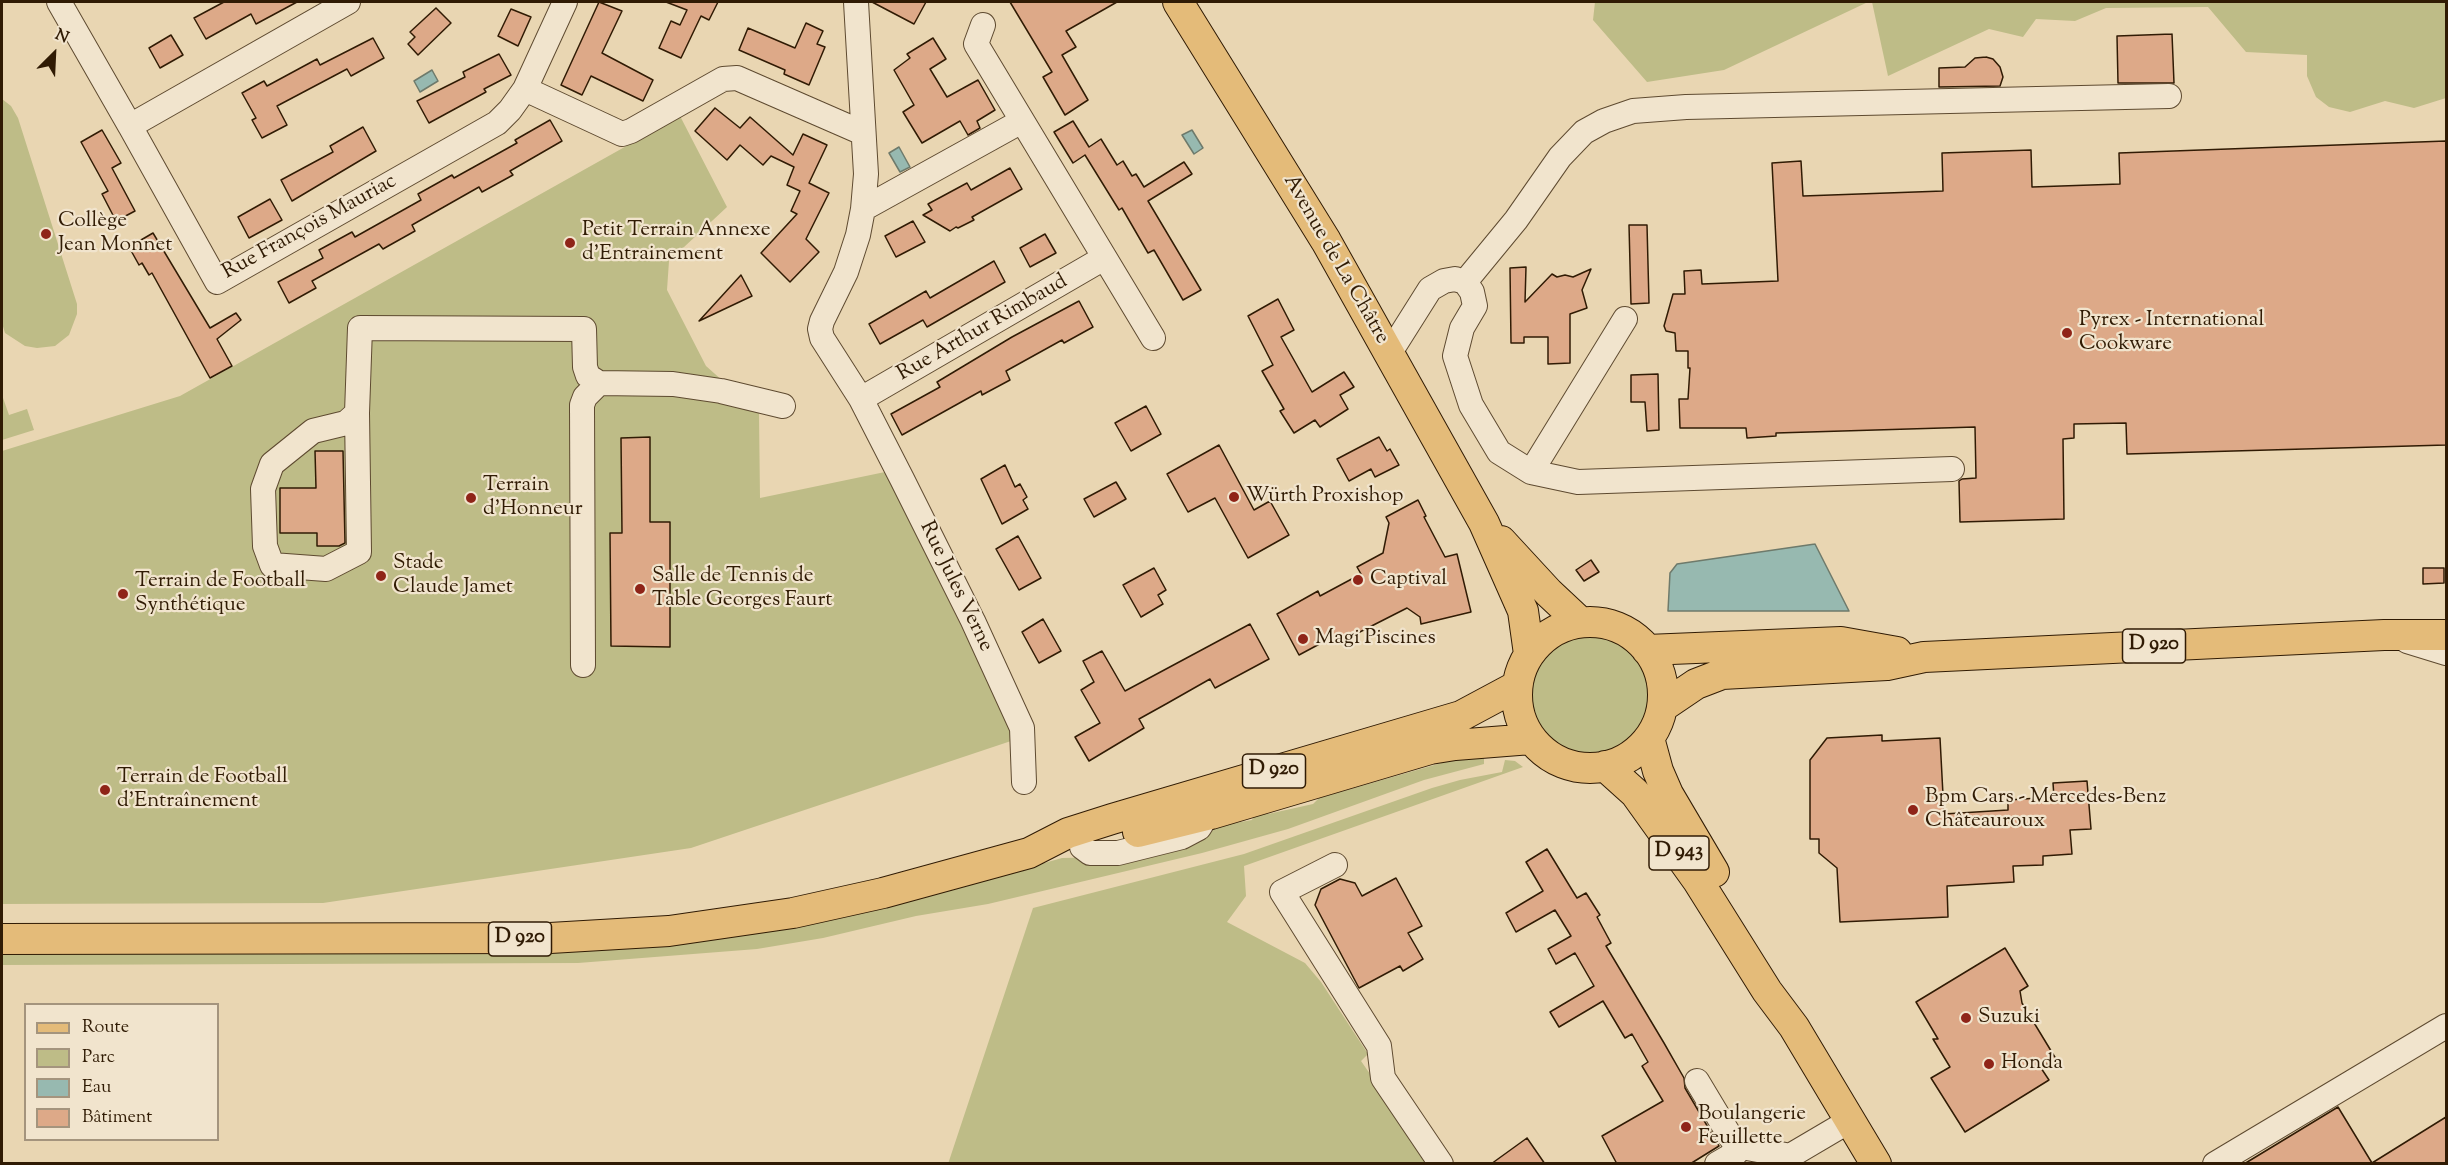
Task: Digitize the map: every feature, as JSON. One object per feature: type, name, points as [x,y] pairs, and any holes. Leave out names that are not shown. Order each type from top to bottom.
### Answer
[{"type":"main road","name":"Avenue de La Châtre","points":[[1178,2],[1326,242],[1484,523],[1523,611],[1529,654]]},
{"type":"main road","name":"Avenue de La Châtre","points":[[1484,523],[1549,593],[1580,622]]},
{"type":"main road","points":[[1580,622],[1601,622],[1620,628],[1634,637],[1647,650],[1660,673],[1663,689],[1662,707],[1658,722],[1649,738],[1626,759],[1594,768],[1571,765],[1552,758],[1531,739],[1520,717],[1517,686],[1523,663],[1546,636],[1558,628],[1580,622]]},
{"type":"main road","name":"D 920","points":[[1662,707],[1696,684],[1722,674],[1887,665],[1924,657],[2384,635],[2446,635]]},
{"type":"main road","name":"D 920","points":[[1647,650],[1841,642],[1924,657]]},
{"type":"main road","name":"D 920","points":[[1029,853],[1068,833],[1112,819],[1461,716],[1517,686]]},
{"type":"main road","name":"D 943","points":[[1649,738],[1658,771],[1668,794],[1778,980],[1794,1028]]},
{"type":"main road","name":"D 920","points":[[2,939],[550,938],[669,931],[793,913],[1029,853],[1082,847],[1430,750],[1455,745],[1531,739]]},
{"type":"main road","name":"D 943","points":[[1605,766],[1635,793],[1698,881],[1767,991],[1794,1028],[1876,1164]]},
{"type":"street","points":[[59,2],[130,126],[348,2]]},
{"type":"street","name":"Rue François Mauriac","points":[[130,126],[217,282],[497,123],[525,89],[566,2]]},
{"type":"street","points":[[856,2],[866,174],[863,209]]},
{"type":"street","points":[[983,26],[976,44],[1153,338]]},
{"type":"street","points":[[525,89],[622,134],[723,79],[737,78],[863,133]]},
{"type":"street","points":[[1465,282],[1516,220],[1560,156],[1584,132],[1604,121],[1633,111],[1686,107],[2169,96]]},
{"type":"street","points":[[863,209],[1022,121]]},
{"type":"street","name":"Rue Jules Verne","points":[[863,209],[858,236],[846,272],[822,321],[820,329],[822,338],[861,399],[973,621],[1022,728],[1024,782]]},
{"type":"street","name":"Rue Arthur Rimbaud","points":[[861,399],[1104,258]]},
{"type":"street","points":[[1389,354],[1430,289],[1444,281],[1455,279],[1465,282],[1472,292],[1474,306],[1462,328],[1455,356],[1471,405],[1499,452],[1530,472],[1578,482],[1952,469]]},
{"type":"street","points":[[1530,472],[1625,319]]},
{"type":"street","points":[[357,413],[346,423],[313,430],[272,464],[263,489],[265,546],[272,565],[326,569],[359,552],[357,413],[360,328],[584,329],[585,367],[588,376],[599,382],[673,384],[721,391],[783,406]]},
{"type":"street","points":[[583,665],[582,405],[585,397],[599,382]]},
{"type":"street","points":[[2384,635],[2446,652]]},
{"type":"street","points":[[1335,865],[1282,892],[1379,1046],[1383,1078],[1441,1164]]},
{"type":"street","points":[[2215,1164],[2446,1026]]},
{"type":"street","points":[[1697,1081],[1731,1156],[1784,1160],[1851,1120]]},
{"type":"green space","points":[[1595,2],[1868,2],[1724,70],[1647,82],[1593,20]]},
{"type":"green space","points":[[1872,2],[2446,2],[2446,98],[2414,108],[2385,101],[2350,112],[2329,107],[2316,97],[2307,76],[2307,55],[2246,52],[2208,7],[2106,8],[2075,21],[2036,19],[2023,37],[1989,29],[1888,76]]},
{"type":"green space","points":[[2,99],[11,106],[18,118],[77,304],[77,314],[69,335],[55,346],[37,348],[25,346],[5,333],[2,323]]},
{"type":"green space","name":"Stade Claude Jamet","points":[[680,116],[727,207],[669,261],[667,290],[706,366],[759,413],[760,498],[885,472],[1017,739],[691,848],[323,903],[2,904],[2,451],[180,396]]},
{"type":"green space","points":[[2,395],[9,415],[27,409],[34,430],[2,440]]},
{"type":"green space","points":[[1590,622],[1618,628],[1642,643],[1657,667],[1663,695],[1657,723],[1642,747],[1618,762],[1590,768],[1562,762],[1538,747],[1523,723],[1517,695],[1523,667],[1538,643],[1562,628]]},
{"type":"green space","points":[[1484,753],[1484,764],[1424,780],[1288,829],[1202,853],[988,904],[916,916],[823,938],[757,949],[578,963],[2,965],[2,952],[870,912],[1062,858],[1110,857],[1212,827],[1252,820],[1254,815],[1261,812],[1268,814],[1313,804],[1319,798]]},
{"type":"green space","points":[[1505,760],[1515,761],[1523,767],[1244,866],[1246,896],[1227,922],[1305,963],[1321,982],[1368,1054],[1361,1061],[1432,1163],[948,1164],[1033,908],[1244,854],[1432,788],[1502,772]]},
{"type":"water","points":[[432,70],[438,81],[420,92],[414,81]]},
{"type":"water","points":[[1192,130],[1203,148],[1194,154],[1182,135]]},
{"type":"water","points":[[899,147],[910,167],[900,172],[889,153]]},
{"type":"water","points":[[1815,544],[1849,611],[1668,611],[1670,573],[1677,564]]},
{"type":"building","points":[[224,2],[297,2],[256,24],[251,14],[206,39],[194,18]]},
{"type":"building","points":[[599,2],[622,11],[602,53],[653,80],[643,101],[591,76],[582,95],[561,85]]},
{"type":"building","points":[[666,2],[718,2],[709,20],[701,16],[681,58],[659,48],[671,21],[680,25],[687,10]]},
{"type":"building","points":[[872,2],[926,2],[914,24]]},
{"type":"building","points":[[1010,2],[1117,2],[1066,31],[1076,47],[1062,55],[1088,100],[1065,115],[1043,77],[1052,72]]},
{"type":"building","points":[[436,8],[451,23],[418,55],[408,44],[415,37],[410,32]]},
{"type":"building","points":[[511,9],[531,17],[518,46],[498,36]]},
{"type":"building","points":[[806,23],[823,31],[817,44],[825,47],[809,85],[784,74],[785,70],[739,50],[748,28],[795,48]]},
{"type":"building","points":[[2172,34],[2174,83],[2118,83],[2117,36]]},
{"type":"building","points":[[171,35],[183,55],[160,68],[149,48]]},
{"type":"building","points":[[373,38],[384,58],[351,76],[347,69],[277,106],[287,125],[262,138],[252,120],[256,118],[242,93],[264,81],[267,86],[317,59],[320,65]]},
{"type":"building","points":[[933,38],[946,59],[930,69],[947,97],[978,80],[995,110],[977,121],[980,128],[968,135],[960,121],[922,143],[903,112],[914,105],[894,70],[910,58],[907,54]]},
{"type":"building","points":[[499,54],[511,75],[484,89],[486,92],[429,123],[417,101],[465,77],[463,72]]},
{"type":"building","points":[[1975,58],[1993,59],[2000,67],[2003,77],[2000,86],[1939,87],[1939,68],[1965,67]]},
{"type":"building","points":[[715,108],[740,128],[750,117],[793,155],[803,134],[827,145],[809,183],[829,193],[806,239],[819,252],[790,282],[761,253],[797,214],[791,211],[800,191],[787,185],[794,167],[771,156],[763,165],[740,145],[727,160],[695,131]]},
{"type":"building","points":[[550,120],[562,141],[510,171],[513,175],[482,192],[479,187],[412,225],[415,231],[383,249],[379,244],[312,281],[316,288],[289,303],[278,282],[323,258],[319,250],[352,232],[355,237],[421,200],[418,194],[452,175],[454,178],[517,143],[515,140]]},
{"type":"building","points":[[1073,121],[1089,147],[1101,139],[1117,165],[1123,161],[1132,176],[1136,174],[1144,187],[1184,162],[1192,174],[1148,201],[1201,290],[1183,300],[1154,250],[1148,253],[1122,208],[1119,210],[1085,155],[1073,163],[1054,132]]},
{"type":"building","points":[[363,127],[376,151],[292,201],[281,180],[333,152],[330,146]]},
{"type":"building","points":[[102,130],[121,163],[112,168],[135,211],[116,221],[102,194],[108,191],[81,142]]},
{"type":"building","name":"Pyrex - International Cookware","points":[[2446,141],[2446,445],[2127,454],[2126,423],[2074,424],[2074,438],[2063,439],[2064,519],[1960,522],[1959,481],[1976,478],[1975,427],[1776,433],[1776,436],[1747,438],[1746,428],[1680,428],[1679,399],[1688,399],[1690,368],[1688,368],[1688,351],[1676,351],[1675,333],[1666,331],[1664,326],[1673,294],[1685,294],[1684,271],[1701,270],[1702,284],[1778,281],[1772,163],[1801,161],[1803,196],[1943,191],[1942,153],[2031,150],[2032,187],[2120,184],[2119,153]]},
{"type":"building","points":[[1010,168],[1022,189],[972,217],[974,220],[950,231],[923,215],[932,210],[928,204],[967,183],[971,190]]},
{"type":"building","points":[[270,199],[282,220],[249,238],[238,217]]},
{"type":"building","points":[[913,221],[925,242],[896,257],[885,236]]},
{"type":"building","points":[[1629,225],[1647,225],[1649,303],[1631,304]]},
{"type":"building","points":[[153,233],[210,328],[236,313],[241,320],[217,339],[232,366],[210,378],[152,273],[149,275],[142,263],[139,265],[129,247]]},
{"type":"building","points":[[1045,234],[1056,253],[1030,267],[1020,248]]},
{"type":"building","points":[[994,261],[1005,282],[927,327],[923,320],[880,344],[869,324],[926,291],[930,298]]},
{"type":"building","points":[[1526,267],[1525,302],[1552,274],[1557,277],[1565,275],[1573,277],[1591,269],[1582,290],[1587,308],[1570,314],[1570,363],[1548,364],[1548,337],[1524,337],[1524,343],[1511,343],[1510,268]]},
{"type":"building","points":[[741,275],[752,296],[699,321]]},
{"type":"building","points":[[1278,299],[1294,330],[1281,337],[1312,392],[1344,372],[1354,387],[1340,395],[1348,409],[1320,427],[1315,420],[1294,433],[1280,411],[1284,409],[1262,371],[1273,365],[1248,316]]},
{"type":"building","points":[[1079,301],[1093,327],[1064,343],[1062,340],[1006,371],[1010,380],[982,395],[981,391],[902,435],[891,414],[940,387],[937,382],[1012,337]]},
{"type":"building","points":[[1658,374],[1659,430],[1647,431],[1645,402],[1631,402],[1631,375]]},
{"type":"building","points":[[1146,406],[1161,434],[1131,451],[1115,423]]},
{"type":"building","name":"Salle de Tennis de Table Georges Faurt","points":[[650,437],[650,522],[670,522],[670,647],[611,646],[610,533],[622,533],[621,438]]},
{"type":"building","points":[[1379,437],[1387,451],[1390,449],[1399,465],[1375,477],[1371,469],[1349,481],[1337,459]]},
{"type":"building","points":[[1219,445],[1254,510],[1270,501],[1289,535],[1248,558],[1215,498],[1188,512],[1167,474]]},
{"type":"building","points":[[315,451],[343,451],[345,543],[339,546],[317,546],[317,533],[280,533],[280,488],[316,488]]},
{"type":"building","points":[[1005,465],[1015,487],[1020,484],[1027,497],[1023,500],[1028,509],[1002,524],[981,479]]},
{"type":"building","points":[[1116,482],[1126,499],[1094,517],[1084,499]]},
{"type":"building","points":[[1418,500],[1426,516],[1424,517],[1445,557],[1457,554],[1471,612],[1421,624],[1420,617],[1407,608],[1344,640],[1340,633],[1299,655],[1277,614],[1318,591],[1320,596],[1361,574],[1357,567],[1383,553],[1389,523],[1386,517]]},
{"type":"building","points":[[1018,536],[1041,578],[1019,590],[996,549]]},
{"type":"building","points":[[1591,560],[1599,572],[1584,581],[1576,570]]},
{"type":"building","points":[[1154,568],[1166,590],[1158,595],[1163,604],[1141,617],[1123,585]]},
{"type":"building","points":[[2423,568],[2444,568],[2444,583],[2423,584]]},
{"type":"building","points":[[1043,619],[1061,651],[1039,663],[1022,632]]},
{"type":"building","points":[[1250,624],[1269,659],[1215,688],[1210,679],[1139,719],[1144,728],[1089,761],[1075,737],[1100,723],[1081,690],[1094,682],[1083,661],[1102,651],[1125,691]]},
{"type":"building","points":[[1882,735],[1882,741],[1940,738],[1944,814],[2008,810],[2008,800],[2054,797],[2053,783],[2087,781],[2091,829],[2070,830],[2072,854],[2043,856],[2043,865],[2013,866],[2014,882],[1947,886],[1948,917],[1840,922],[1837,868],[1819,853],[1819,839],[1810,839],[1810,760],[1827,738]]},
{"type":"building","points":[[1547,849],[1577,898],[1586,893],[1600,915],[1597,917],[1611,943],[1606,946],[1684,1078],[1685,1088],[1719,1146],[1690,1164],[1617,1164],[1602,1136],[1663,1101],[1642,1066],[1648,1062],[1632,1034],[1625,1038],[1603,1001],[1559,1027],[1550,1012],[1594,986],[1575,953],[1556,964],[1548,949],[1571,936],[1555,910],[1516,932],[1506,913],[1543,891],[1526,862]]},
{"type":"building","points":[[1396,878],[1422,926],[1408,933],[1423,959],[1403,971],[1400,966],[1359,988],[1315,905],[1321,889],[1340,879],[1355,883],[1362,896]]},
{"type":"building","points":[[2005,948],[2028,986],[2020,991],[2022,1003],[2056,1059],[2041,1068],[2049,1080],[1965,1132],[1931,1078],[1950,1067],[1933,1039],[1938,1039],[1916,1002]]},
{"type":"building","points":[[2338,1107],[2372,1163],[2446,1117],[2446,1164],[2244,1164]]},
{"type":"building","points":[[1527,1138],[1545,1164],[1491,1164]]},
{"type":"place","name":"Collège Jean Monnet","points":[[46,234]]},
{"type":"place","name":"Petit Terrain Annexe d'Entrainement","points":[[570,243]]},
{"type":"place","name":"Pyrex - International Cookware","points":[[2067,333]]},
{"type":"place","name":"Würth Proxishop","points":[[1234,497]]},
{"type":"place","name":"Terrain d'Honneur","points":[[471,498]]},
{"type":"place","name":"Stade Claude Jamet","points":[[381,576]]},
{"type":"place","name":"Captival","points":[[1358,580]]},
{"type":"place","name":"Salle de Tennis de Table Georges Faurt","points":[[640,589]]},
{"type":"place","name":"Terrain de Football Synthétique","points":[[123,594]]},
{"type":"place","name":"Magi Piscines","points":[[1303,639]]},
{"type":"place","name":"Terrain de Football d'Entraînement","points":[[105,790]]},
{"type":"place","name":"Bpm Cars - Mercedes-Benz Châteauroux","points":[[1913,810]]},
{"type":"place","name":"Suzuki","points":[[1966,1018]]},
{"type":"place","name":"Honda","points":[[1989,1064]]},
{"type":"place","name":"Boulangerie Feuillette","points":[[1686,1127]]}]
